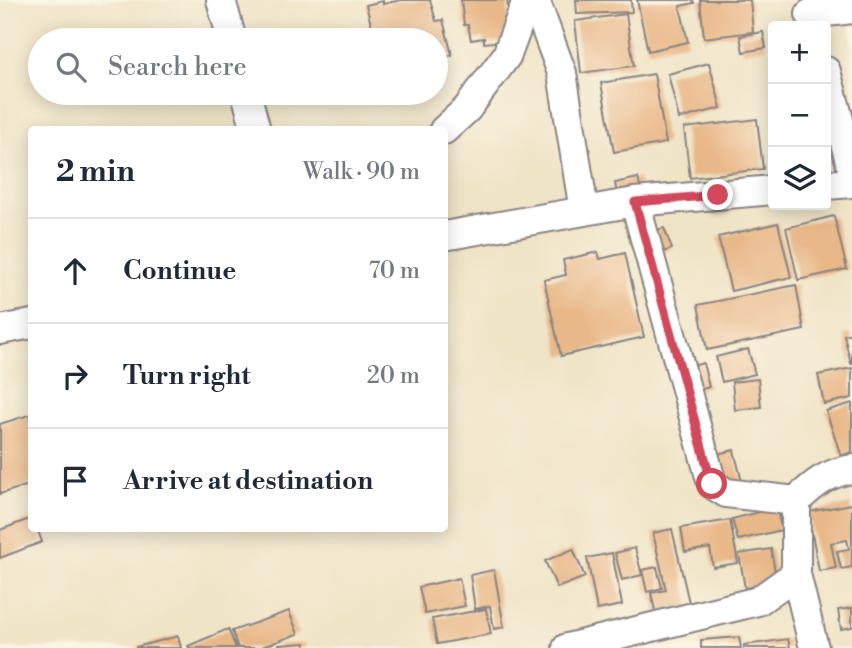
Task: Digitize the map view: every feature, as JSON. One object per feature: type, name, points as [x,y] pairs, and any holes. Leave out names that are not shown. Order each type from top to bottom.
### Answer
[{"type":"street","points":[[221,0],[229,28]]},
{"type":"street","points":[[448,126],[467,109],[507,55],[527,0]]},
{"type":"street","points":[[535,0],[562,73],[584,211]]},
{"type":"street","points":[[810,13],[852,9]]},
{"type":"street","points":[[829,84],[852,169]]},
{"type":"street","points":[[249,105],[255,126]]},
{"type":"street","points":[[831,185],[852,183]]},
{"type":"street","points":[[448,235],[635,202],[768,190]]},
{"type":"street","points":[[635,202],[712,484],[726,493],[796,501]]},
{"type":"street","points":[[0,330],[28,325]]},
{"type":"street","points":[[814,648],[796,574],[796,501],[817,482],[852,469]]},
{"type":"street","points":[[567,648],[758,601],[796,574]]},
{"type":"building","points":[[401,0],[430,0],[436,21],[443,20],[445,28],[372,28],[366,5],[383,1],[383,4]]},
{"type":"building","points":[[461,0],[507,0],[511,35],[503,41],[484,43],[484,38],[471,40],[468,25],[464,25]]},
{"type":"building","points":[[576,0],[631,0],[632,12],[577,14]]},
{"type":"building","points":[[637,0],[693,0],[694,3],[680,6],[688,42],[648,51]]},
{"type":"building","points":[[700,0],[750,0],[753,32],[704,38]]},
{"type":"building","points":[[626,14],[634,66],[581,73],[575,21]]},
{"type":"building","points":[[763,32],[766,48],[743,52],[740,36]]},
{"type":"building","points":[[448,39],[452,55],[448,56]]},
{"type":"building","points":[[709,63],[721,108],[679,119],[668,74]]},
{"type":"building","points":[[654,74],[666,143],[614,152],[601,83]]},
{"type":"building","points":[[757,119],[763,169],[690,178],[684,128]]},
{"type":"building","points":[[638,178],[642,195],[618,199],[615,183]]},
{"type":"building","points":[[834,216],[847,269],[798,280],[786,228]]},
{"type":"building","points":[[778,223],[791,277],[731,291],[718,237]]},
{"type":"building","points":[[664,228],[672,249],[658,254],[650,232]]},
{"type":"building","points":[[598,252],[600,259],[625,253],[644,337],[561,356],[544,280],[566,275],[563,260]]},
{"type":"building","points":[[796,285],[804,330],[707,350],[698,305]]},
{"type":"building","points":[[852,333],[852,364],[851,364],[844,335]]},
{"type":"building","points":[[748,349],[755,374],[722,382],[716,357]]},
{"type":"building","points":[[703,363],[709,387],[692,392],[685,368]]},
{"type":"building","points":[[852,368],[852,398],[824,404],[818,375]]},
{"type":"building","points":[[758,379],[761,407],[735,410],[732,382]]},
{"type":"building","points":[[852,403],[852,452],[841,456],[826,411]]},
{"type":"building","points":[[28,415],[28,485],[0,494],[0,424]]},
{"type":"building","points":[[734,450],[743,486],[726,490],[717,454]]},
{"type":"building","points":[[852,504],[852,567],[841,569],[837,551],[849,549],[847,540],[831,543],[836,568],[819,571],[808,512]]},
{"type":"building","points":[[776,508],[782,530],[738,540],[732,519]]},
{"type":"building","points":[[28,520],[28,532],[38,532],[42,542],[0,558],[0,530]]},
{"type":"building","points":[[730,520],[738,563],[713,567],[710,548],[685,552],[681,528]]},
{"type":"building","points":[[672,529],[690,607],[656,615],[651,593],[666,590],[653,533]]},
{"type":"building","points":[[635,548],[642,575],[622,580],[615,553]]},
{"type":"building","points":[[573,549],[585,577],[557,588],[545,561]]},
{"type":"building","points":[[771,549],[777,583],[745,588],[739,554]]},
{"type":"building","points":[[612,553],[622,605],[597,610],[587,558]]},
{"type":"building","points":[[657,567],[662,588],[647,592],[642,570]]},
{"type":"building","points":[[494,570],[504,627],[494,629],[490,606],[475,609],[470,575]]},
{"type":"building","points":[[459,578],[465,606],[425,614],[419,587]]},
{"type":"building","points":[[852,608],[852,627],[841,629],[838,610]]},
{"type":"building","points":[[486,609],[491,634],[437,644],[432,619]]},
{"type":"building","points":[[289,611],[298,634],[259,648],[238,648],[232,631]]},
{"type":"building","points":[[228,629],[236,648],[188,646]]},
{"type":"building","points":[[178,636],[181,648],[136,648],[136,647]]},
{"type":"building","points":[[739,637],[741,648],[701,648],[701,640]]},
{"type":"building","points":[[788,639],[790,648],[744,648],[744,645]]},
{"type":"building","points":[[305,643],[305,648],[279,648],[279,645]]},
{"type":"route","points":[[712,484],[635,202],[718,195]]}]
